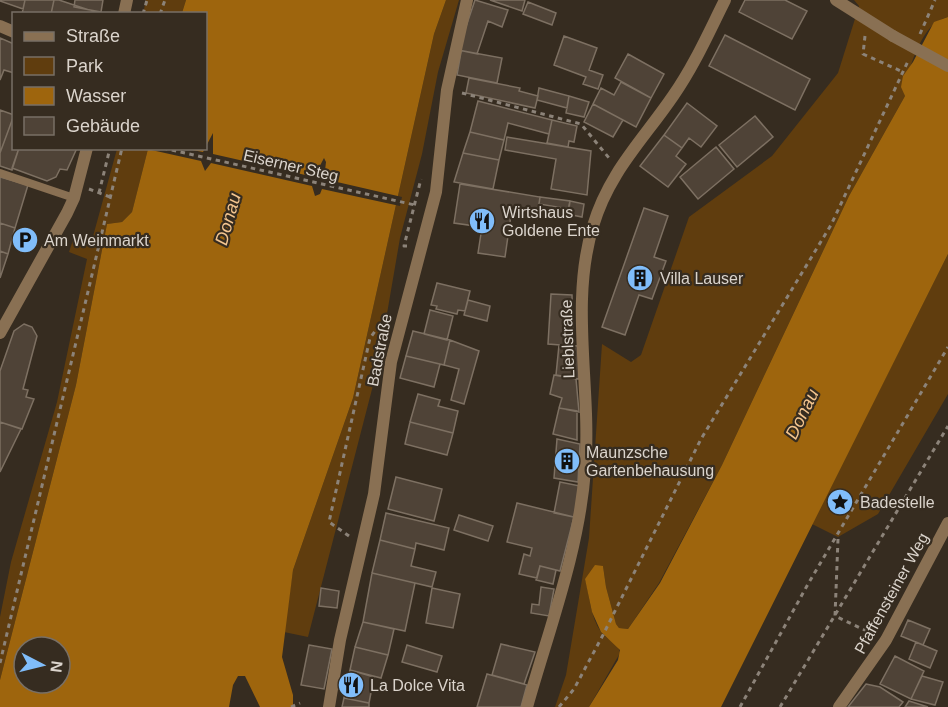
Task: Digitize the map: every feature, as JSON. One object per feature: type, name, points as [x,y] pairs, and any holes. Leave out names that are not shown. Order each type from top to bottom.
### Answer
[{"type":"street","name":"Badstraße","points":[[329,707],[340,640],[380,459],[391,362],[437,185],[447,90],[467,0]]},
{"type":"street","name":"Lieblstraße","points":[[527,707],[578,523],[586,458],[582,321],[585,265],[592,228],[606,191],[618,169],[675,93],[725,0]]},
{"type":"street","points":[[836,0],[893,36],[948,66]]},
{"type":"street","points":[[0,333],[4,315],[38,264],[74,198],[86,150]]},
{"type":"street","name":"Pfaffensteiner Weg","points":[[839,707],[886,640],[948,523]]},
{"type":"lane","points":[[0,174],[74,198]]},
{"type":"path","points":[[917,41],[935,0]]},
{"type":"path","points":[[559,707],[574,689],[615,613],[701,439],[831,225],[912,51]]},
{"type":"path","points":[[863,54],[903,72]]},
{"type":"path","points":[[447,90],[581,124],[618,169]]},
{"type":"path","points":[[99,193],[110,150]]},
{"type":"path","points":[[0,663],[122,150]]},
{"type":"path","name":"Eiserner Steg","points":[[172,150],[415,205]]},
{"type":"path","points":[[406,246],[406,237],[420,183]]},
{"type":"path","points":[[90,190],[110,196]]},
{"type":"path","points":[[362,546],[329,522],[370,338],[390,313]]},
{"type":"path","points":[[740,707],[808,584],[838,537],[885,452],[948,347]]},
{"type":"path","points":[[780,707],[946,435],[948,426]]},
{"type":"path","points":[[835,616],[838,537]]},
{"type":"path","points":[[835,616],[886,640]]},
{"type":"path","points":[[291,707],[300,703]]},
{"type":"green space","points":[[146,0],[186,0],[182,12],[143,12]]},
{"type":"green space","points":[[446,0],[459,0],[438,72],[422,154],[400,238],[378,366],[308,637],[284,632],[293,570],[353,398],[434,34]]},
{"type":"green space","points":[[854,0],[948,0],[948,17],[931,27],[918,47],[903,89],[905,96],[849,196],[722,465],[659,583],[628,629],[619,628],[616,624],[603,566],[585,579],[597,626],[620,653],[589,707],[555,707],[566,675],[589,538],[602,344],[631,362],[641,355],[689,217],[772,156],[838,73],[859,6]]},
{"type":"green space","points":[[117,150],[148,150],[132,212],[122,222],[107,224],[76,385],[0,680],[0,617],[11,562],[57,402],[87,259],[69,252],[75,234],[92,240]]},
{"type":"green space","points":[[948,254],[948,394],[878,514],[838,537],[812,524]]},
{"type":"water","name":"Donau","points":[[186,0],[446,0],[434,34],[353,398],[293,570],[282,657],[293,695],[293,707],[260,707],[245,676],[238,676],[233,685],[229,707],[0,707],[0,680],[76,385],[107,224],[122,222],[132,212],[148,150],[207,150],[207,12],[182,12]]},
{"type":"water","name":"Donau","points":[[948,17],[948,254],[721,707],[589,707],[618,660],[620,650],[601,632],[592,612],[585,579],[595,565],[603,566],[616,624],[619,628],[628,629],[660,583],[722,465],[849,196],[905,96],[901,87],[903,76],[934,22]]},
{"type":"pier","points":[[213,133],[213,154],[314,177],[324,158],[326,162],[324,179],[402,197],[400,206],[322,189],[320,194],[315,196],[312,186],[211,163],[205,171],[201,161],[152,150],[203,152],[207,150],[207,144]]},
{"type":"building","points":[[0,0],[25,0],[23,9]]},
{"type":"building","points":[[25,0],[54,0],[51,12],[22,12]]},
{"type":"building","points":[[54,0],[59,0],[95,12],[51,12]]},
{"type":"building","points":[[75,0],[103,0],[101,12],[74,7]]},
{"type":"building","points":[[475,0],[508,10],[502,27],[488,21],[477,54],[458,50]]},
{"type":"building","points":[[490,0],[525,0],[522,11]]},
{"type":"building","points":[[745,0],[785,0],[807,11],[792,39],[739,12]]},
{"type":"building","points":[[528,2],[556,13],[552,25],[523,14]]},
{"type":"building","points":[[725,35],[810,79],[795,110],[709,66]]},
{"type":"building","points":[[564,36],[597,48],[589,70],[603,75],[598,89],[583,84],[586,77],[554,65]]},
{"type":"building","points":[[0,38],[12,43],[12,72],[4,70],[0,80]]},
{"type":"building","points":[[458,50],[502,58],[497,83],[457,75],[461,52]]},
{"type":"building","points":[[628,54],[664,74],[651,98],[615,78]]},
{"type":"building","points":[[469,78],[520,88],[519,91],[538,96],[535,108],[466,93]]},
{"type":"building","points":[[621,82],[651,98],[636,127],[593,104],[601,88],[614,95]]},
{"type":"building","points":[[539,88],[569,96],[567,108],[537,100]]},
{"type":"building","points":[[569,96],[589,102],[584,117],[566,113]]},
{"type":"building","points":[[478,101],[552,120],[549,134],[508,123],[504,140],[470,132]]},
{"type":"building","points":[[687,103],[717,126],[701,147],[689,138],[682,148],[664,135]]},
{"type":"building","points":[[593,104],[623,120],[613,137],[584,122]]},
{"type":"building","points":[[0,110],[12,114],[12,120],[0,153]]},
{"type":"building","points":[[755,116],[773,137],[737,167],[719,145]]},
{"type":"building","points":[[12,120],[12,150],[18,150],[12,170],[0,166],[0,153]]},
{"type":"building","points":[[552,120],[577,126],[574,142],[569,141],[568,147],[547,143]]},
{"type":"building","points":[[470,132],[504,140],[499,160],[463,153]]},
{"type":"building","points":[[664,135],[682,148],[676,156],[686,164],[668,187],[640,166]]},
{"type":"building","points":[[507,137],[591,151],[587,195],[551,189],[556,159],[505,150]]},
{"type":"building","points":[[716,147],[734,169],[698,199],[680,177]]},
{"type":"building","points":[[18,150],[76,150],[67,170],[60,169],[56,177],[47,181],[12,168]]},
{"type":"building","points":[[463,153],[499,160],[493,189],[454,182]]},
{"type":"building","points":[[0,177],[28,185],[15,228],[0,223]]},
{"type":"building","name":"Wirtshaus Goldene Ente","points":[[460,184],[540,197],[537,219],[511,215],[505,257],[478,253],[482,227],[454,223]]},
{"type":"building","points":[[540,197],[570,201],[569,209],[539,204]]},
{"type":"building","points":[[570,201],[584,204],[582,217],[567,214]]},
{"type":"building","name":"Villa Lauser","points":[[644,208],[668,216],[654,257],[666,261],[652,299],[639,295],[625,335],[602,327]]},
{"type":"building","points":[[0,223],[15,228],[8,254],[0,251]]},
{"type":"building","points":[[0,251],[8,254],[0,278]]},
{"type":"building","points":[[437,283],[470,291],[465,311],[458,310],[457,314],[436,309],[437,306],[431,305]]},
{"type":"building","points":[[551,294],[572,295],[573,346],[548,344]]},
{"type":"building","points":[[468,300],[490,306],[487,321],[464,315]]},
{"type":"building","points":[[430,310],[453,316],[447,340],[424,334]]},
{"type":"building","points":[[24,324],[32,327],[37,336],[23,389],[28,390],[26,397],[34,399],[22,429],[0,422],[0,371],[14,331]]},
{"type":"building","points":[[413,331],[450,340],[444,365],[406,356]]},
{"type":"building","points":[[450,340],[479,351],[464,404],[451,400],[459,369],[444,365]]},
{"type":"building","points":[[559,345],[580,346],[579,379],[556,375]]},
{"type":"building","points":[[406,356],[440,364],[434,387],[400,378]]},
{"type":"building","points":[[554,375],[576,379],[579,412],[559,408],[562,398],[550,394]]},
{"type":"building","points":[[418,394],[440,400],[438,406],[458,411],[453,433],[410,422]]},
{"type":"building","points":[[559,408],[577,411],[577,440],[553,434]]},
{"type":"building","points":[[0,422],[21,429],[0,472]]},
{"type":"building","points":[[410,422],[453,433],[447,455],[405,444]]},
{"type":"building","name":"Maunzsche Gartenbehausung","points":[[557,439],[580,444],[578,482],[554,478]]},
{"type":"building","points":[[396,477],[442,489],[434,521],[388,509]]},
{"type":"building","points":[[560,482],[580,486],[574,517],[554,513]]},
{"type":"building","points":[[517,503],[574,517],[560,571],[540,566],[537,578],[519,574],[524,554],[530,556],[532,548],[507,542]]},
{"type":"building","points":[[386,513],[449,528],[444,550],[416,543],[415,549],[380,540]]},
{"type":"building","points":[[459,515],[493,526],[488,541],[454,530]]},
{"type":"building","points":[[380,540],[415,549],[411,566],[436,572],[432,587],[372,573]]},
{"type":"building","points":[[540,566],[556,570],[553,584],[536,580]]},
{"type":"building","points":[[372,573],[415,583],[405,631],[363,622]]},
{"type":"building","points":[[541,587],[554,589],[549,616],[531,613],[532,604],[539,605]]},
{"type":"building","points":[[321,588],[339,591],[337,608],[319,606]]},
{"type":"building","points":[[432,588],[460,594],[453,628],[426,623]]},
{"type":"building","points":[[908,620],[930,629],[923,645],[901,636]]},
{"type":"building","points":[[363,622],[394,629],[388,655],[355,647]]},
{"type":"building","points":[[916,642],[937,651],[930,668],[909,659]]},
{"type":"building","points":[[501,644],[535,652],[524,684],[492,675]]},
{"type":"building","points":[[309,645],[332,649],[324,689],[301,685]]},
{"type":"building","points":[[407,645],[442,656],[437,672],[402,662]]},
{"type":"building","points":[[355,647],[388,655],[381,678],[350,670]]},
{"type":"building","points":[[895,656],[924,671],[911,699],[880,684]]},
{"type":"building","points":[[350,670],[374,677],[369,703],[344,698]]},
{"type":"building","points":[[487,674],[527,685],[521,707],[477,707]]},
{"type":"building","points":[[922,676],[943,682],[935,705],[911,699]]},
{"type":"building","points":[[866,684],[880,687],[903,702],[899,707],[848,707]]},
{"type":"building","points":[[344,698],[369,703],[369,707],[342,707]]},
{"type":"building","points":[[909,701],[928,707],[905,707]]},
{"type":"place","name":"Wirtshaus Goldene Ente","points":[[482,221]]},
{"type":"place","name":"Am Weinmarkt","points":[[25,240]]},
{"type":"place","name":"Villa Lauser","points":[[640,278]]},
{"type":"place","name":"Maunzsche Gartenbehausung","points":[[567,461]]},
{"type":"place","name":"Badestelle","points":[[840,502]]},
{"type":"place","name":"La Dolce Vita","points":[[351,685]]}]
